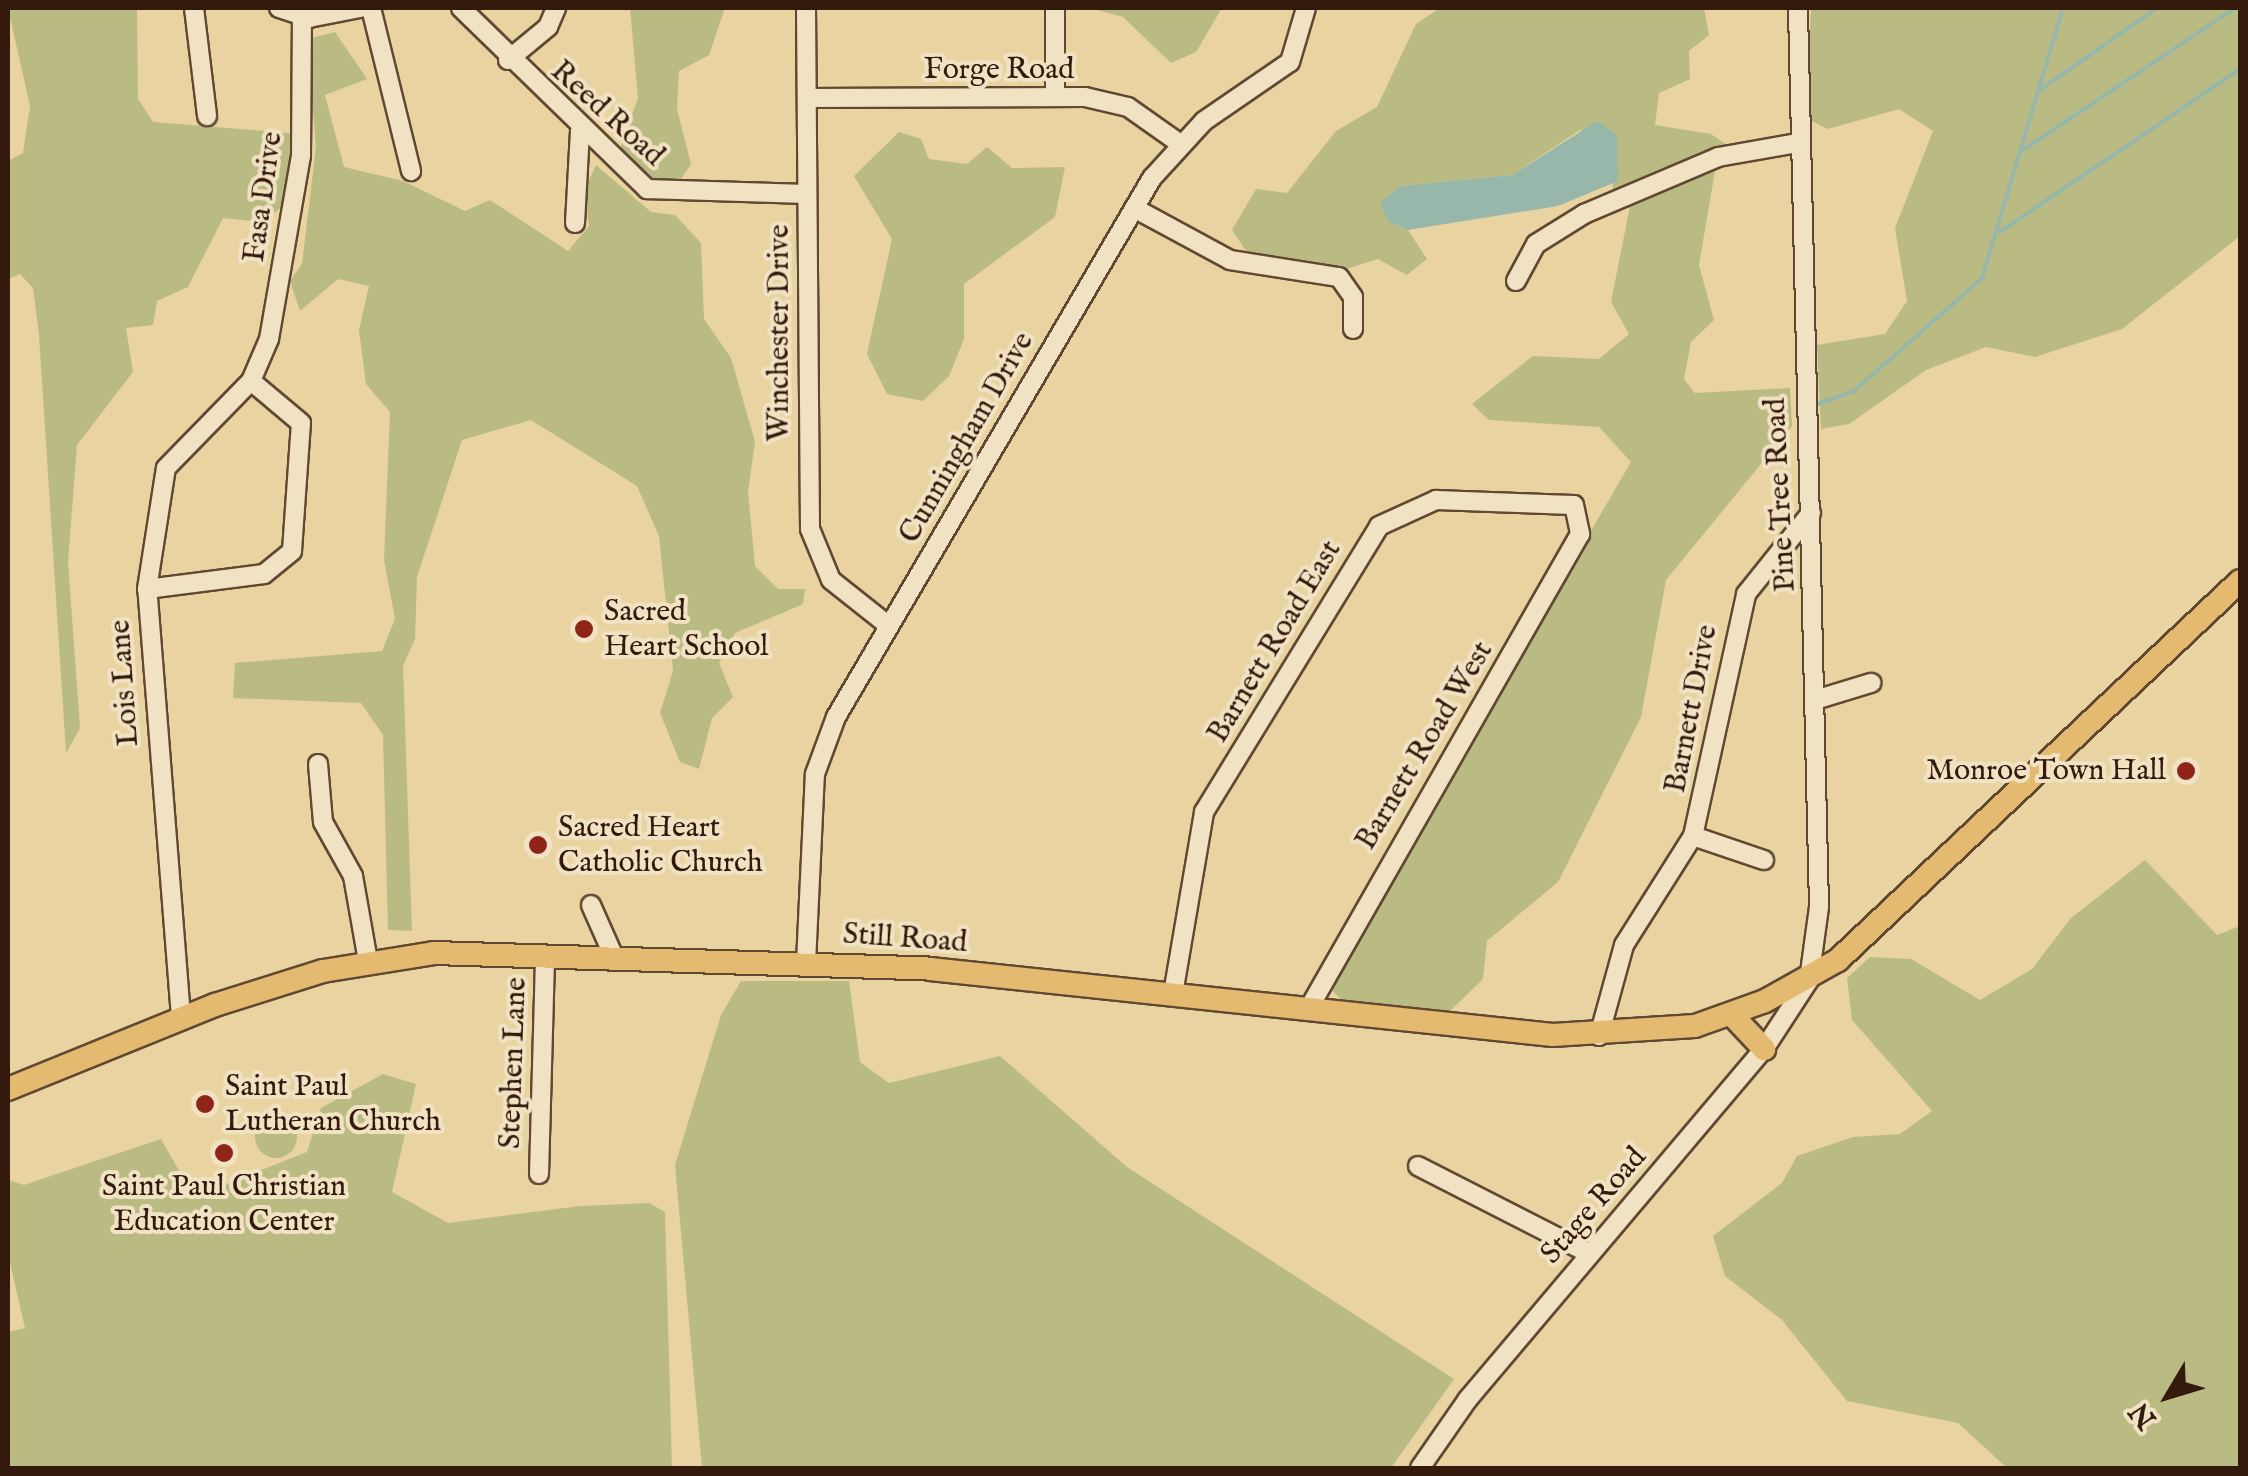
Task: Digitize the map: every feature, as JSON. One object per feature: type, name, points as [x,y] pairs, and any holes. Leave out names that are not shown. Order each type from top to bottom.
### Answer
[{"type":"main road","name":"Still Road","points":[[8,1089],[181,1017],[368,962],[545,954],[806,963],[1599,1036],[1732,1015],[1809,980],[1880,925],[2240,582]]},
{"type":"main road","points":[[1732,1015],[1764,1049]]},
{"type":"street","points":[[194,8],[207,116]]},
{"type":"street","points":[[278,8],[302,17],[360,8]]},
{"type":"street","points":[[371,8],[411,171]]},
{"type":"street","name":"Reed Road","points":[[461,8],[580,130],[658,193],[806,194]]},
{"type":"street","points":[[508,60],[548,27],[556,8]]},
{"type":"street","name":"Winchester Drive","points":[[806,8],[810,529],[831,580],[888,626]]},
{"type":"street","points":[[1055,8],[1055,97]]},
{"type":"street","name":"Cunningham Drive","points":[[806,963],[815,774],[888,626],[1134,208],[1179,143],[1290,62],[1306,8]]},
{"type":"street","name":"Pine Tree Road","points":[[1798,8],[1797,143],[1812,513],[1819,907],[1809,980]]},
{"type":"street","name":"Fasa Drive","points":[[251,381],[269,339],[301,156],[302,17]]},
{"type":"street","name":"Forge Road","points":[[807,98],[1055,97],[1114,101],[1179,143]]},
{"type":"street","points":[[575,223],[580,130]]},
{"type":"street","points":[[1516,280],[1536,244],[1584,214],[1718,157],[1797,143]]},
{"type":"street","points":[[1134,208],[1230,260],[1339,277],[1353,297],[1353,329]]},
{"type":"street","points":[[148,589],[264,574],[292,551],[301,423],[251,381]]},
{"type":"street","name":"Lois Lane","points":[[181,1017],[148,589],[166,468],[251,381]]},
{"type":"street","name":"Barnett Road East","points":[[1173,994],[1204,812],[1378,526],[1436,500],[1555,498],[1580,512]]},
{"type":"street","name":"Barnett Road West","points":[[1309,1008],[1580,534],[1580,512]]},
{"type":"street","name":"Barnett Drive","points":[[1599,1036],[1624,945],[1693,836],[1746,594],[1812,513]]},
{"type":"street","points":[[1815,700],[1871,683]]},
{"type":"street","points":[[318,764],[324,822],[354,876],[368,962]]},
{"type":"street","points":[[1693,836],[1764,860]]},
{"type":"street","points":[[590,905],[614,957]]},
{"type":"street","name":"Stephen Lane","points":[[539,1174],[545,954]]},
{"type":"street","name":"Stage Road","points":[[1420,1468],[1588,1254],[1764,1049],[1809,980]]},
{"type":"street","points":[[1418,1166],[1588,1254]]},
{"type":"green space","points":[[8,8],[137,8],[138,99],[153,122],[289,133],[294,142],[282,207],[261,222],[223,218],[188,287],[157,301],[153,325],[126,328],[133,372],[77,445],[68,562],[80,728],[66,753],[39,335],[33,288],[20,274],[8,279],[8,161],[23,153],[30,106]]},
{"type":"green space","points":[[630,8],[725,8],[709,55],[679,71],[677,109],[691,164],[677,185],[643,182],[618,154],[638,98]]},
{"type":"green space","points":[[1222,8],[1196,52],[1171,63],[1123,17],[1094,9]]},
{"type":"green space","points":[[1440,8],[1704,8],[1709,35],[1689,51],[1690,79],[1659,93],[1655,125],[1711,134],[1730,147],[1612,196],[1617,135],[1580,130],[1512,175],[1401,186],[1389,222],[1408,230],[1427,259],[1407,275],[1378,259],[1343,270],[1246,251],[1232,230],[1256,189],[1287,193],[1336,131],[1377,107],[1416,24]]},
{"type":"green space","points":[[1811,8],[2240,8],[2240,236],[2122,329],[2035,357],[1986,347],[1926,370],[1849,424],[1821,429],[1817,345],[1885,334],[1907,301],[1895,228],[1933,131],[1899,109],[1828,129],[1806,118]]},
{"type":"green space","points":[[335,32],[367,79],[325,95],[344,167],[403,181],[465,211],[490,200],[568,251],[589,226],[585,190],[596,165],[651,212],[675,215],[701,243],[704,319],[731,358],[755,442],[748,492],[755,566],[778,589],[805,589],[803,604],[735,633],[719,663],[733,697],[712,718],[699,769],[680,762],[660,713],[673,671],[659,536],[637,486],[531,420],[462,440],[417,577],[415,639],[403,666],[412,931],[388,930],[383,735],[361,703],[233,698],[235,663],[382,651],[395,619],[384,560],[390,412],[366,384],[359,330],[369,286],[338,279],[300,311],[290,281],[302,264],[316,147],[307,39]]},
{"type":"green space","points":[[899,132],[921,139],[929,159],[967,164],[987,147],[1012,168],[1065,167],[1055,217],[964,284],[964,339],[949,376],[923,401],[887,394],[867,354],[892,239],[854,176]]},
{"type":"green space","points":[[1715,171],[1699,265],[1714,320],[1691,342],[1684,379],[1695,393],[1790,388],[1792,426],[1666,580],[1641,717],[1558,882],[1487,941],[1483,979],[1447,1014],[1345,1004],[1332,990],[1335,971],[1631,462],[1599,427],[1489,420],[1472,404],[1533,356],[1599,359],[1629,334],[1611,302],[1631,201]]},
{"type":"green space","points":[[2145,860],[2217,935],[2240,926],[2240,1468],[2007,1468],[1958,1423],[1847,1401],[1782,1320],[1725,1276],[1713,1236],[1782,1183],[1797,1156],[1853,1137],[1900,1134],[1932,1111],[1852,1020],[1847,978],[1870,957],[1911,959],[1980,1000],[2032,969],[2071,918]]},
{"type":"green space","points":[[741,981],[849,981],[860,1062],[889,1083],[1000,1056],[1127,1167],[1454,1379],[1391,1468],[702,1468],[675,1165],[721,1015]]},
{"type":"green space","points":[[383,1074],[416,1084],[392,1192],[448,1223],[580,1206],[649,1203],[665,1212],[672,1468],[8,1468],[8,1332],[25,1328],[8,1254],[8,1180],[24,1185],[161,1139],[194,1197],[307,1152],[321,1108]]},
{"type":"green space","points":[[276,1116],[291,1122],[297,1137],[291,1152],[276,1158],[261,1152],[255,1137],[261,1122]]},
{"type":"shaded area","points":[[1597,121],[1617,135],[1618,181],[1558,206],[1408,230],[1389,222],[1380,203],[1401,186],[1512,175]]},
{"type":"waterway","points":[[1815,405],[1854,391],[1982,278],[2063,8]]},
{"type":"waterway","points":[[2040,90],[2157,8]]},
{"type":"waterway","points":[[2023,150],[2235,8]]},
{"type":"waterway","points":[[2000,232],[2240,69]]},
{"type":"place","name":"Sacred Heart School","points":[[584,629]]},
{"type":"place","name":"Monroe Town Hall","points":[[2186,771]]},
{"type":"place","name":"Sacred Heart Catholic Church","points":[[538,845]]},
{"type":"place","name":"Saint Paul Lutheran Church","points":[[205,1104]]},
{"type":"place","name":"Saint Paul Christian Education Center","points":[[224,1153]]}]
